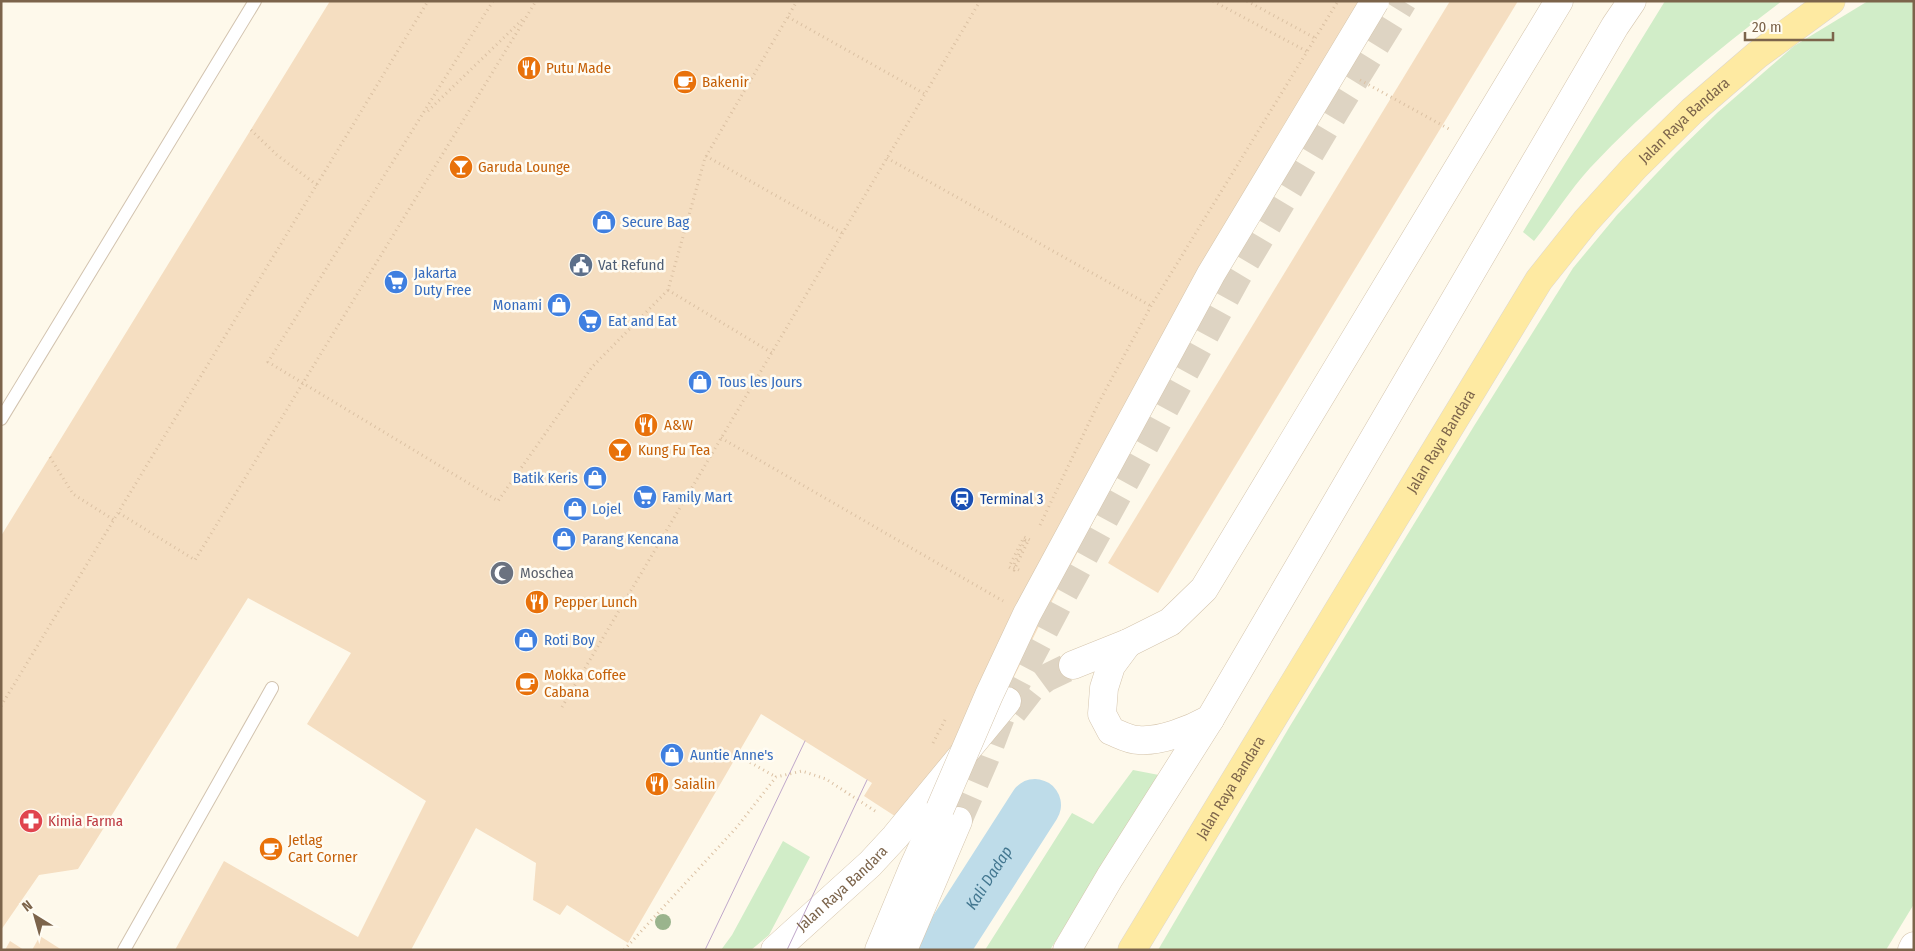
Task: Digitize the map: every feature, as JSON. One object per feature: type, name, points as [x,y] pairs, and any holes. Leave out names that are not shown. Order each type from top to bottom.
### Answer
[{"type":"main road","name":"Jalan Raya Bandara","points":[[1132,950],[1539,280],[1586,221],[1628,174],[1692,111],[1758,55],[1831,1]]},
{"type":"street","points":[[879,950],[985,704],[1028,614],[1211,274],[1375,1]]},
{"type":"street","points":[[1073,665],[1128,643],[1170,622],[1204,589],[1559,1]]},
{"type":"street","points":[[1067,950],[1110,877],[1210,719],[1615,26],[1632,1]]},
{"type":"street","points":[[1128,643],[1111,666],[1104,688],[1102,714],[1111,731],[1137,740],[1168,736],[1191,729],[1210,719]]},
{"type":"street","name":"Jalan Raya Bandara","points":[[775,950],[870,864],[1007,701]]},
{"type":"street","points":[[903,950],[958,821]]},
{"type":"street","points":[[1912,950],[1914,946]]},
{"type":"lane","points":[[1,419],[255,1]]},
{"type":"lane","points":[[124,950],[272,688]]},
{"type":"path","points":[[1,706],[428,1]]},
{"type":"path","points":[[494,1],[268,362],[498,501],[592,367],[668,290],[706,156],[797,1]]},
{"type":"path","points":[[118,513],[195,560],[536,1]]},
{"type":"path","points":[[562,707],[980,1]]},
{"type":"path","points":[[1247,1],[1315,38]]},
{"type":"path","points":[[424,114],[528,14]]},
{"type":"path","points":[[788,17],[925,94]]},
{"type":"path","points":[[251,130],[278,155],[317,185]]},
{"type":"path","points":[[706,156],[842,233]]},
{"type":"path","points":[[887,158],[1151,306]]},
{"type":"path","points":[[668,290],[772,352]]},
{"type":"path","points":[[721,438],[1003,601]]},
{"type":"path","points":[[50,456],[73,494],[114,520]]},
{"type":"path","points":[[1013,567],[1025,540],[1028,542],[1014,570],[1009,567],[1024,537],[1032,541]]},
{"type":"path","points":[[737,755],[776,777]]},
{"type":"path","points":[[624,950],[738,827],[776,777],[802,771],[826,779],[902,828]]},
{"type":"green space","points":[[1665,1],[1782,1],[1707,60],[1612,145],[1583,176],[1534,241],[1523,232]]},
{"type":"green space","points":[[1868,1],[1914,1],[1914,904],[1886,950],[1158,950],[1290,726],[1573,268],[1617,215],[1717,113],[1794,46]]},
{"type":"green space","points":[[1133,770],[1159,775],[1050,950],[985,950],[1072,813],[1093,824]]},
{"type":"green space","points":[[783,841],[810,857],[769,935],[751,950],[721,950],[732,935]]},
{"type":"building","points":[[330,1],[1389,1],[1232,264],[1100,509],[992,722],[924,835],[864,796],[872,783],[761,714],[628,943],[567,905],[560,915],[533,900],[536,863],[476,828],[411,950],[175,950],[224,861],[358,937],[426,801],[307,724],[351,653],[248,598],[78,869],[39,875],[1,930],[1,536]]},
{"type":"building","points":[[1450,1],[1518,1],[1158,593],[1108,563]]},
{"type":"building","points":[[40,936],[62,950],[32,950]]},
{"type":"building","points":[[10,941],[24,950],[5,950]]},
{"type":"waterway","name":"Kali Dadap","points":[[942,950],[1035,805]]},
{"type":"tunnel","points":[[958,821],[985,759],[1007,701],[1063,595],[1238,275],[1403,1]]},
{"type":"tunnel","points":[[1013,712],[1031,689],[1046,678],[1073,665]]},
{"type":"tram line","points":[[705,950],[805,741]]},
{"type":"tram line","points":[[787,950],[867,780]]},
{"type":"place","name":"Putu Made","points":[[529,68]]},
{"type":"place","name":"Bakenir","points":[[685,82]]},
{"type":"place","name":"Garuda Lounge","points":[[461,167]]},
{"type":"place","name":"Secure Bag","points":[[604,222]]},
{"type":"place","name":"Vat Refund","points":[[581,265]]},
{"type":"place","name":"Jakarta Duty Free","points":[[396,282]]},
{"type":"place","name":"Monami","points":[[559,305]]},
{"type":"place","name":"Eat and Eat","points":[[590,321]]},
{"type":"place","name":"Tous les Jours","points":[[700,382]]},
{"type":"place","name":"A&W","points":[[646,425]]},
{"type":"place","name":"Kung Fu Tea","points":[[620,450]]},
{"type":"place","name":"Batik Keris","points":[[595,478]]},
{"type":"place","name":"Family Mart","points":[[645,497]]},
{"type":"place","name":"Terminal 3","points":[[962,499]]},
{"type":"place","name":"Lojel","points":[[575,509]]},
{"type":"place","name":"Parang Kencana","points":[[564,539]]},
{"type":"place","name":"Moschea","points":[[502,573]]},
{"type":"place","name":"Pepper Lunch","points":[[537,602]]},
{"type":"place","name":"Roti Boy","points":[[526,640]]},
{"type":"place","name":"Mokka Coffee Cabana","points":[[527,684]]},
{"type":"place","name":"Auntie Anne's","points":[[672,755]]},
{"type":"place","name":"Saialin","points":[[657,784]]},
{"type":"place","name":"Kimia Farma","points":[[31,821]]},
{"type":"place","name":"Jetlag Cart Corner","points":[[271,849]]}]
